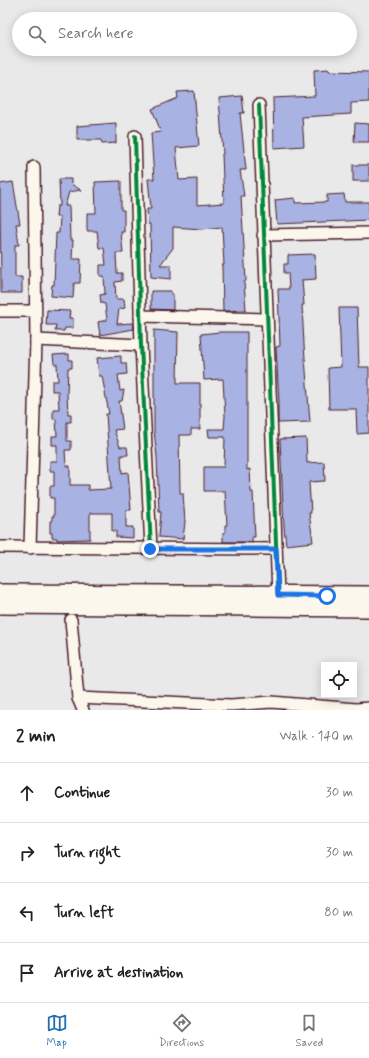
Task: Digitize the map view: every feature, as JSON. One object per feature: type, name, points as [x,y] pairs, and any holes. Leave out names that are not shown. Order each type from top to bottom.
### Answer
[{"type":"main road","points":[[0,593],[369,595]]},
{"type":"main road","points":[[0,605],[369,608]]},
{"type":"street","points":[[259,105],[278,595]]},
{"type":"street","points":[[135,136],[141,345],[150,549]]},
{"type":"street","points":[[30,548],[36,340],[34,311],[34,167]]},
{"type":"street","points":[[263,235],[369,233]]},
{"type":"street","points":[[0,311],[34,311]]},
{"type":"street","points":[[140,316],[267,319]]},
{"type":"street","points":[[36,340],[141,345]]},
{"type":"street","points":[[0,547],[276,549]]},
{"type":"street","points":[[71,620],[78,698],[83,710]]},
{"type":"street","points":[[78,698],[231,705],[271,702],[356,709],[369,708]]},
{"type":"building","points":[[329,69],[329,71],[369,72],[369,102],[351,103],[351,114],[302,117],[304,146],[274,148],[273,98],[315,96],[314,70]]},
{"type":"building","points":[[194,91],[199,146],[176,148],[179,180],[197,179],[197,205],[224,203],[223,154],[219,98],[242,96],[244,113],[240,113],[246,170],[240,170],[244,196],[241,196],[246,281],[244,282],[246,310],[223,311],[222,265],[224,265],[222,227],[202,229],[173,227],[173,248],[160,265],[171,265],[171,279],[151,277],[150,224],[148,224],[147,209],[151,209],[148,179],[154,179],[151,133],[161,132],[152,109],[178,98],[177,92]]},
{"type":"building","points":[[116,123],[116,143],[102,144],[101,140],[77,140],[77,126]]},
{"type":"building","points":[[355,123],[369,124],[369,142],[354,142]]},
{"type":"building","points":[[353,165],[369,165],[369,181],[353,181]]},
{"type":"building","points":[[59,179],[71,179],[71,184],[81,190],[69,192],[65,206],[69,206],[70,240],[73,240],[72,259],[81,259],[80,283],[74,283],[73,298],[51,296],[52,285],[54,285],[56,233],[59,233],[60,217],[56,217],[57,206],[60,206]]},
{"type":"building","points":[[121,181],[121,210],[124,210],[124,232],[121,232],[123,253],[116,253],[117,273],[122,273],[122,281],[115,282],[116,299],[124,299],[125,308],[119,309],[117,324],[133,323],[134,329],[100,335],[98,322],[107,320],[105,304],[101,303],[100,295],[105,294],[104,276],[100,276],[100,265],[106,265],[104,248],[99,248],[97,231],[87,231],[87,213],[96,213],[95,182]]},
{"type":"building","points":[[13,182],[20,224],[16,224],[19,245],[15,245],[15,277],[22,277],[22,293],[1,293],[0,184]]},
{"type":"building","points":[[344,194],[345,202],[369,202],[369,220],[277,224],[275,200],[295,198],[295,203],[327,202],[327,195]]},
{"type":"building","points":[[315,254],[316,279],[302,280],[304,305],[302,305],[304,345],[310,422],[278,423],[279,403],[276,347],[280,346],[278,289],[289,289],[288,273],[284,273],[284,264],[288,264],[288,255]]},
{"type":"building","points":[[151,291],[171,291],[171,294],[173,294],[173,310],[151,309]]},
{"type":"building","points":[[339,308],[357,308],[359,367],[369,367],[369,433],[357,434],[356,409],[329,409],[328,368],[341,367]]},
{"type":"building","points":[[47,310],[70,311],[69,318],[73,318],[73,328],[65,328],[64,331],[55,331],[56,325],[46,325]]},
{"type":"building","points":[[154,330],[178,332],[177,383],[200,383],[200,429],[191,429],[191,435],[179,435],[180,493],[183,493],[185,522],[183,539],[159,537],[161,512],[159,512],[157,457],[154,430]]},
{"type":"building","points":[[247,332],[247,470],[250,469],[251,492],[253,492],[255,537],[252,537],[252,542],[223,542],[223,533],[225,533],[225,525],[227,525],[225,491],[204,491],[204,467],[224,467],[225,437],[209,437],[208,429],[224,429],[225,416],[223,379],[204,380],[201,334]]},
{"type":"building","points":[[69,354],[69,360],[72,360],[72,368],[68,368],[67,394],[68,414],[71,414],[71,422],[67,422],[67,441],[71,441],[71,450],[65,450],[66,466],[70,466],[70,485],[88,485],[88,490],[111,489],[106,414],[109,414],[102,376],[99,376],[97,358],[121,356],[121,363],[126,363],[127,374],[118,375],[120,391],[124,390],[122,401],[119,401],[123,429],[114,430],[120,447],[127,447],[128,455],[121,455],[122,473],[128,472],[131,510],[126,510],[126,527],[133,527],[133,538],[116,537],[116,531],[112,531],[112,513],[90,513],[90,539],[57,540],[57,538],[52,538],[52,533],[50,533],[50,521],[52,521],[52,516],[54,516],[54,498],[50,498],[50,486],[54,486],[54,471],[50,471],[50,461],[57,461],[57,445],[52,445],[52,436],[57,436],[56,419],[53,419],[53,409],[59,409],[58,391],[52,391],[52,381],[58,381],[57,364],[54,364],[53,355]]},
{"type":"building","points":[[306,438],[307,463],[324,462],[325,481],[309,482],[311,513],[309,513],[313,542],[286,545],[280,439]]},
{"type":"cycle path","points":[[259,105],[278,595]]},
{"type":"cycle path","points":[[135,136],[141,345],[151,549]]},
{"type":"route","points":[[150,549],[276,549],[278,595],[327,596]]}]
